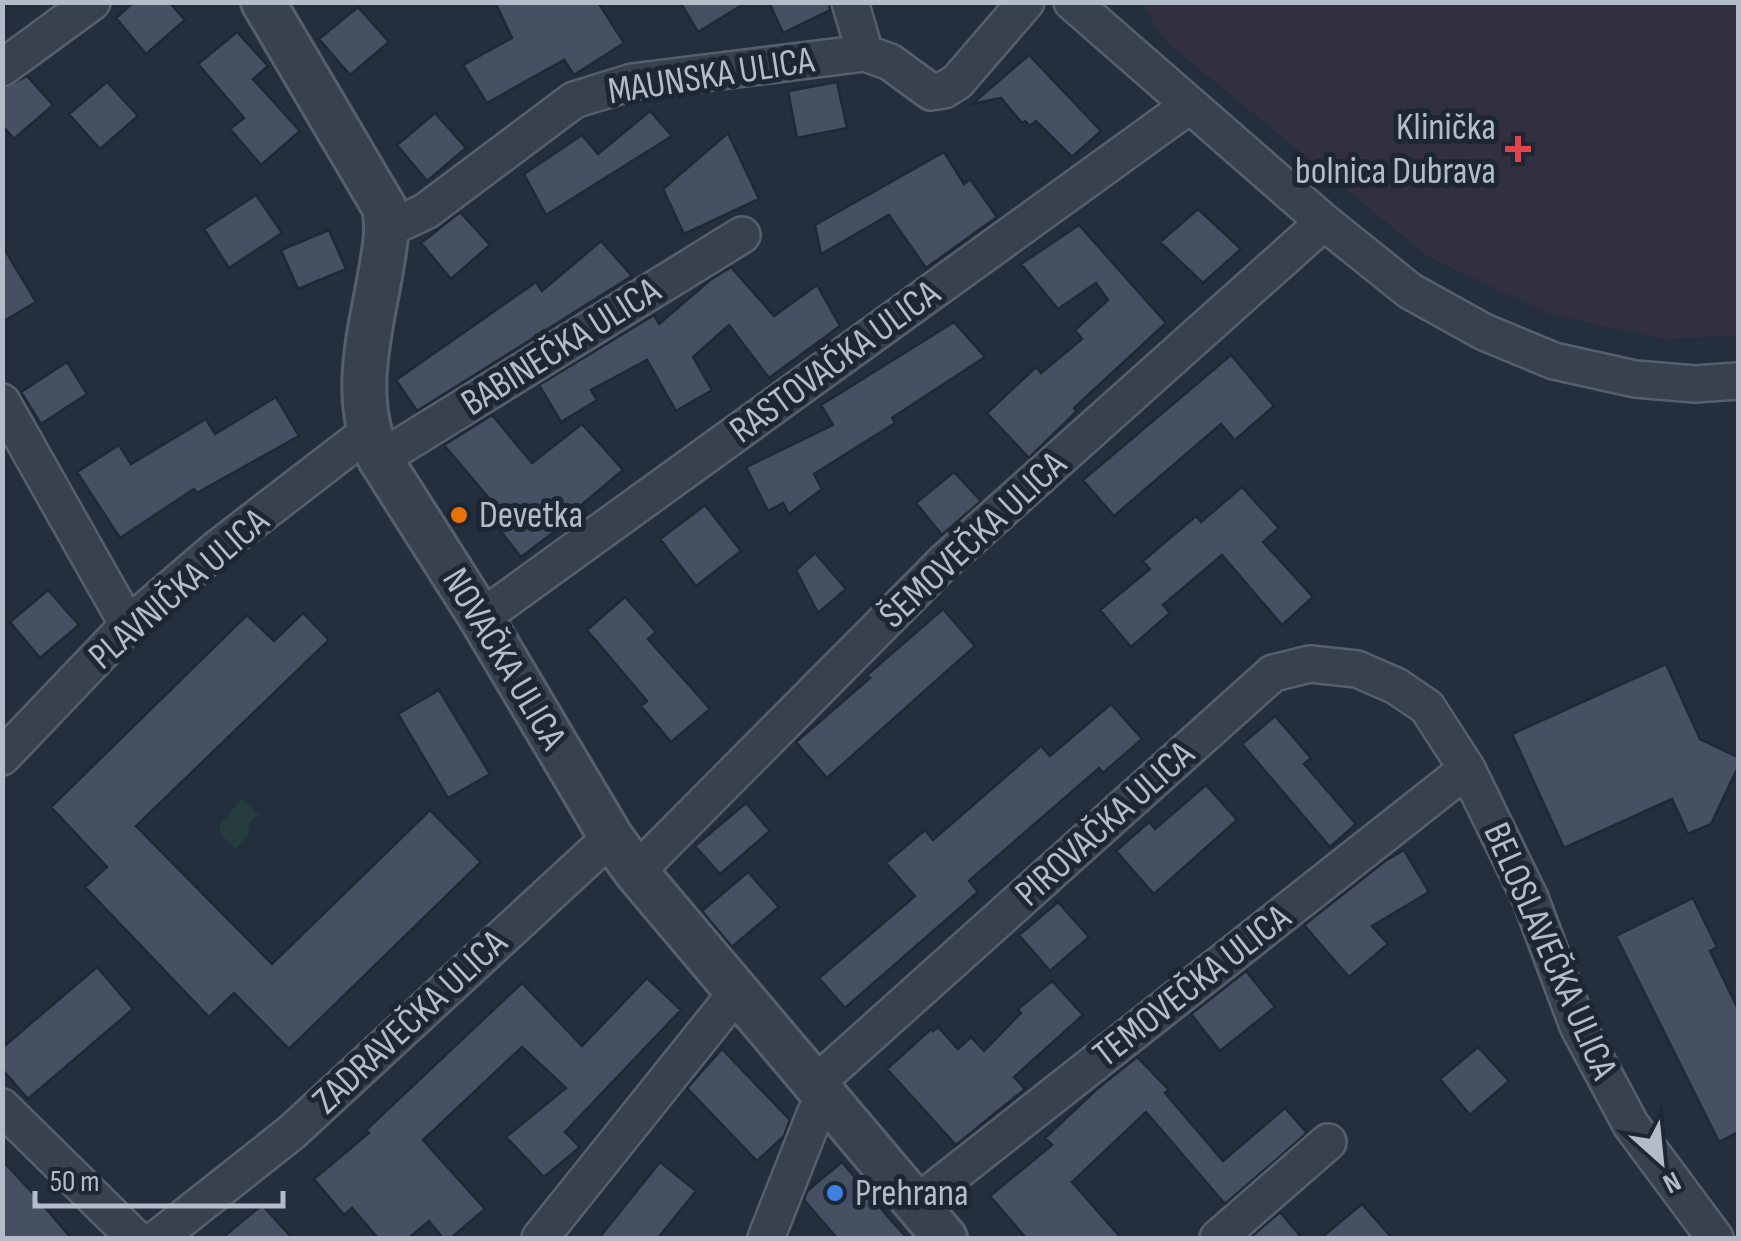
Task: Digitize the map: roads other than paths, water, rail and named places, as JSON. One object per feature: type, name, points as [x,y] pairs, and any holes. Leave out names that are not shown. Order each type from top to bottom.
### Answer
[{"type":"street","points":[[2,68],[92,2]]},
{"type":"street","points":[[263,2],[384,207],[388,229]]},
{"type":"street","points":[[850,2],[865,53]]},
{"type":"street","name":"MAUNSKA ULICA","points":[[388,229],[426,211],[574,100],[632,82],[865,53],[890,62],[931,92],[944,90],[957,82],[1026,2]]},
{"type":"street","points":[[1072,2],[1324,222],[1410,291],[1484,332],[1554,361],[1634,379],[1695,384],[1738,380]]},
{"type":"street","name":"RASTOVAČKA ULICA","points":[[481,618],[1190,105]]},
{"type":"street","name":"ŠEMOVEČKA ULICA","points":[[636,872],[944,562],[1324,222]]},
{"type":"street","name":"NOVAČKA ULICA","points":[[388,229],[365,356],[363,397],[374,446],[610,837],[929,1226]]},
{"type":"street","name":"BABINEČKA ULICA","points":[[374,446],[742,236]]},
{"type":"street","points":[[2,402],[128,625]]},
{"type":"street","name":"PLAVNIČKA ULICA","points":[[2,757],[128,625],[220,547],[374,446]]},
{"type":"street","name":"PIROVAČKA ULICA","points":[[821,1092],[1273,674],[1310,664],[1357,669],[1396,686],[1427,707]]},
{"type":"street","name":"BELOSLAVEČKA ULICA","points":[[1427,707],[1467,769],[1530,898],[1578,1026],[1630,1126],[1715,1238]]},
{"type":"street","name":"TEMOVEČKA ULICA","points":[[929,1226],[1467,769]]},
{"type":"street","name":"ZADRAVEČKA ULICA","points":[[158,1238],[292,1132],[610,837]]},
{"type":"street","points":[[540,1238],[737,992]]},
{"type":"street","points":[[766,1238],[821,1092]]},
{"type":"street","points":[[2,1107],[135,1238]]},
{"type":"street","points":[[1218,1238],[1328,1142]]},
{"type":"place","name":"Klinička bolnica Dubrava","points":[[1518,149]]},
{"type":"place","name":"Devetka","points":[[459,515]]},
{"type":"place","name":"Prehrana","points":[[835,1193]]}]
